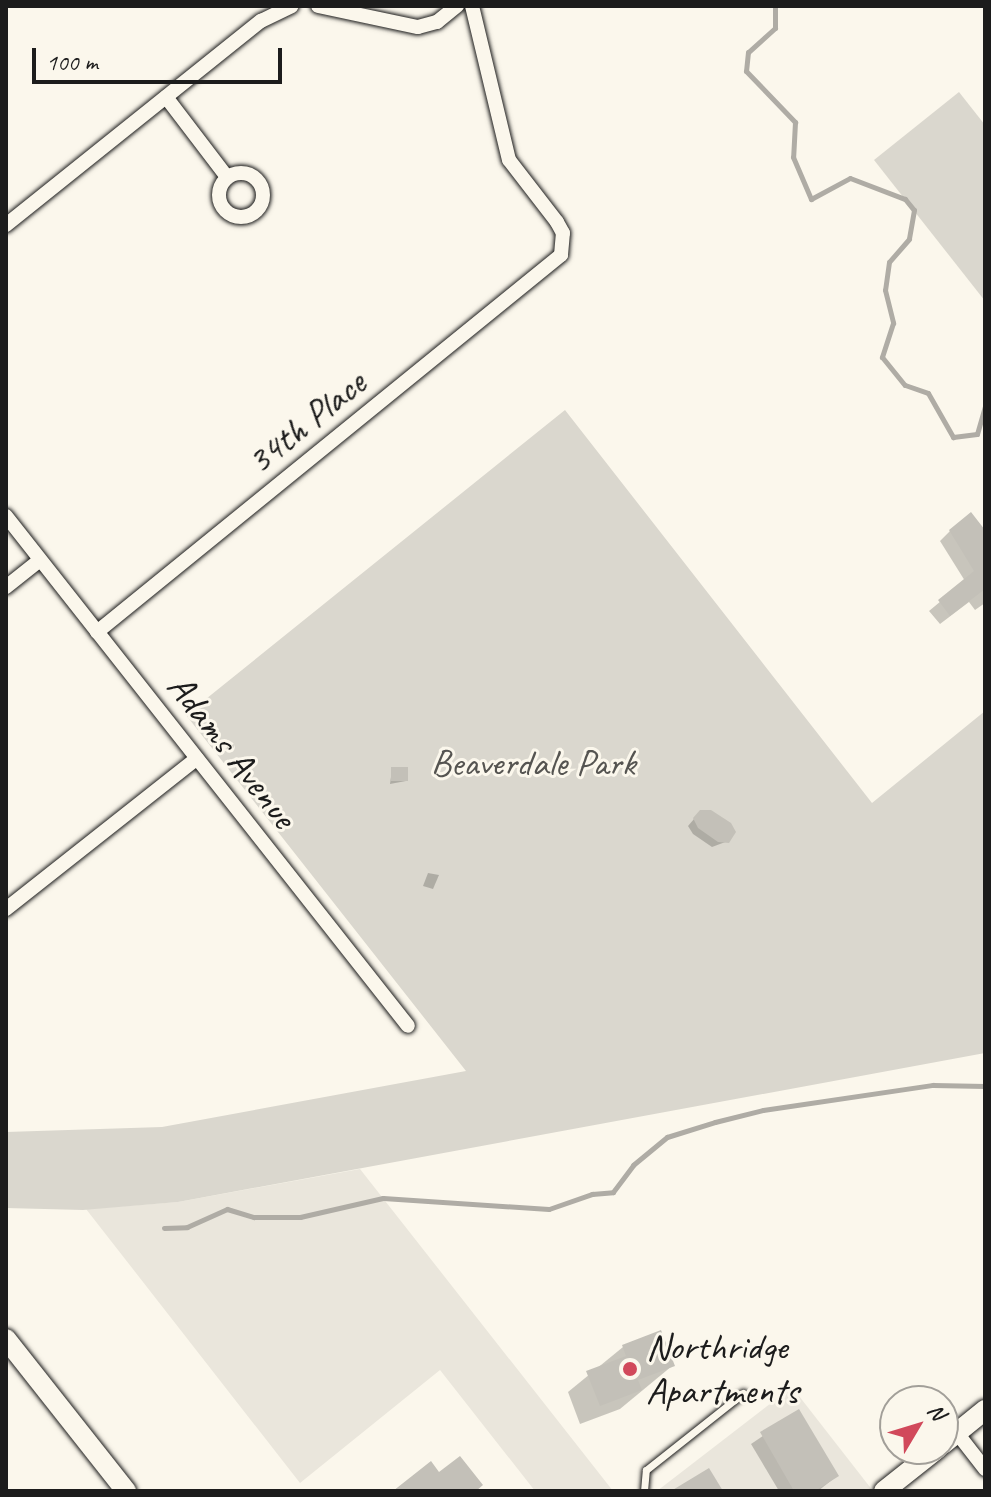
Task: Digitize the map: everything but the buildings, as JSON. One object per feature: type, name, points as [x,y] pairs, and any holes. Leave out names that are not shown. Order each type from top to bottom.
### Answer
[{"type":"street","points":[[6,225],[261,21],[292,6]]},
{"type":"street","points":[[318,6],[418,27],[437,22],[457,6]]},
{"type":"street","name":"34th Place","points":[[97,632],[555,262],[563,233],[509,160],[472,6]]},
{"type":"street","points":[[166,97],[227,177]]},
{"type":"street","name":"Adams Avenue","points":[[6,516],[408,1026]]},
{"type":"street","points":[[6,587],[40,560]]},
{"type":"street","points":[[6,909],[197,758]]},
{"type":"street","points":[[6,1339],[126,1491]]},
{"type":"street","points":[[959,1431],[985,1410]]},
{"type":"street","points":[[959,1446],[985,1469]]},
{"type":"street","points":[[884,1491],[917,1465]]},
{"type":"lane","points":[[644,1491],[646,1470],[743,1393]]},
{"type":"shaded area","points":[[360,1169],[613,1491],[535,1491],[440,1370],[300,1483],[86,1209],[178,1202]]},
{"type":"shaded area","points":[[792,1387],[873,1491],[657,1491]]},
{"type":"green space","points":[[959,92],[985,125],[985,301],[874,160]]},
{"type":"green space","name":"Beaverdale Park","points":[[565,410],[872,803],[985,711],[985,1053],[178,1202],[83,1210],[6,1208],[6,1132],[162,1127],[466,1071],[186,715]]},
{"type":"waterway","points":[[775,6],[775,28],[748,52],[746,71],[795,122],[793,157],[811,199],[850,178],[905,199],[914,210],[909,239],[889,262],[885,290],[893,323],[882,357],[905,385],[928,393],[953,437],[977,434],[985,406]]},
{"type":"waterway","points":[[164,1228],[187,1227],[227,1209],[254,1217],[300,1217],[383,1198],[549,1209],[592,1194],[613,1192],[633,1165],[667,1137],[715,1122],[763,1110],[933,1085],[985,1086]]},
{"type":"place","name":"Northridge Apartments","points":[[630,1369]]}]
